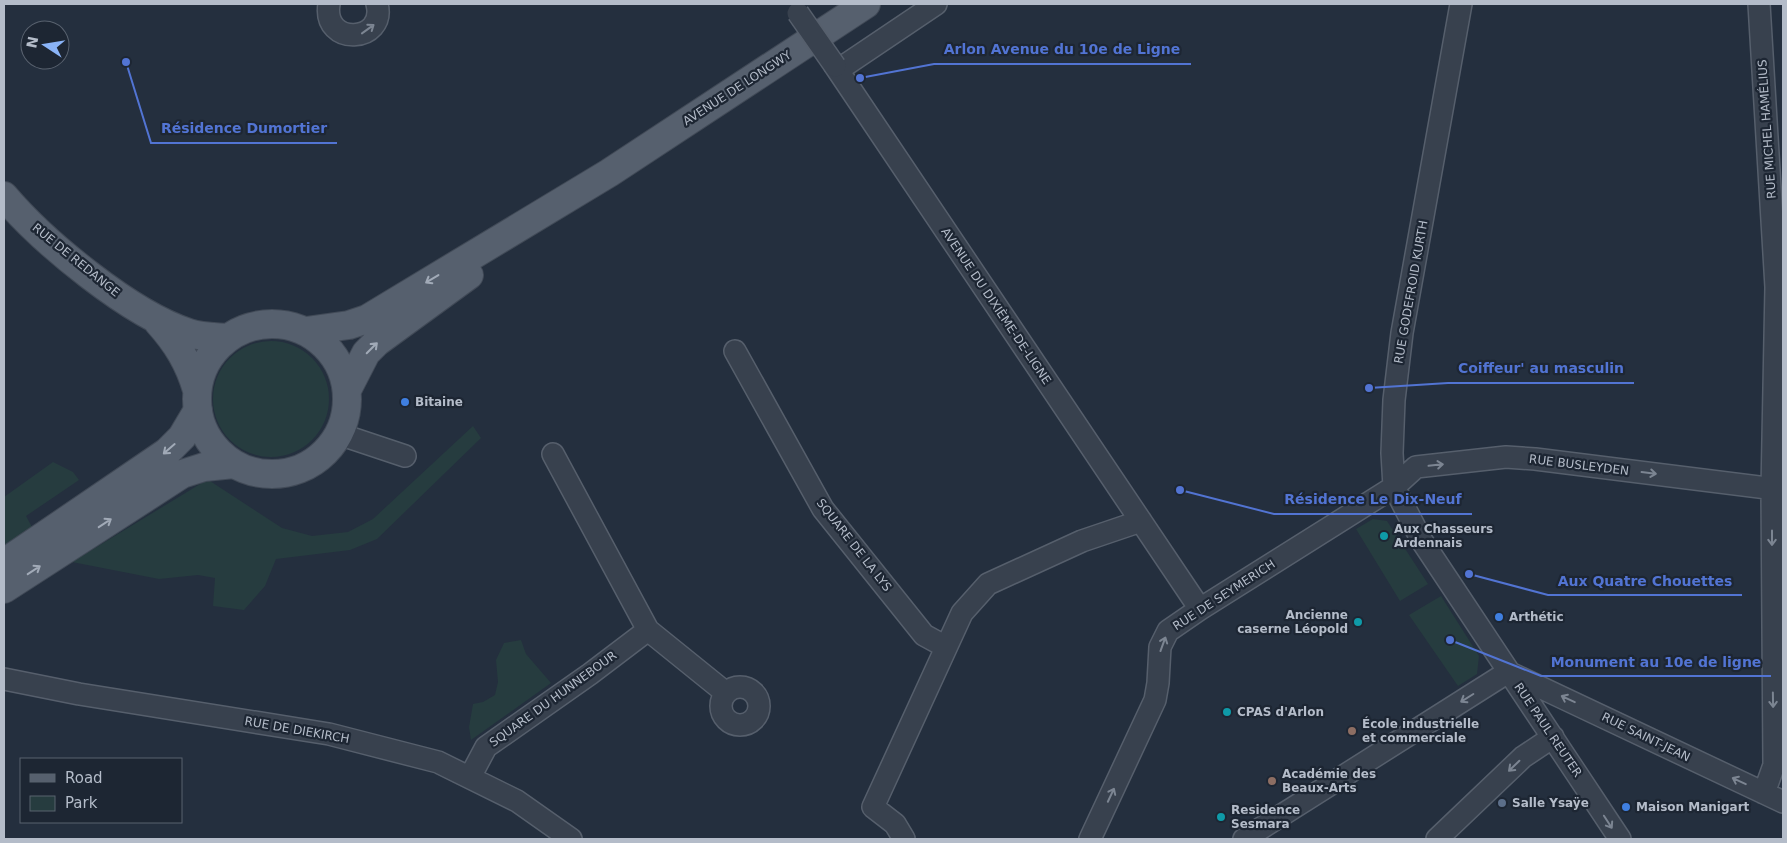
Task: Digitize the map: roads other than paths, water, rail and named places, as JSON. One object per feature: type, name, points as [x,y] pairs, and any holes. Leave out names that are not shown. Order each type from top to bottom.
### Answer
[{"type":"main road","name":"AVENUE DE LONGWY","points":[[609,173],[866,4]]},
{"type":"main road","points":[[306,331],[349,325],[367,319],[609,173]]},
{"type":"main road","points":[[154,318],[179,347],[190,367],[208,438],[216,450],[234,464],[256,473],[281,474],[304,468],[324,454],[339,434],[346,414],[348,390],[366,353],[377,342],[609,173]]},
{"type":"main road","name":"RUE DE REDANGE","points":[[4,196],[65,254],[111,291],[154,318]]},
{"type":"main road","points":[[154,318],[190,334],[227,338]]},
{"type":"main road","points":[[4,590],[58,540],[167,452],[182,437],[197,400],[202,370],[213,352],[227,338],[246,328],[266,324],[287,324],[306,331],[326,346],[331,353],[340,366],[348,390]]},
{"type":"main road","points":[[4,563],[58,540],[182,474],[204,467],[234,464]]},
{"type":"street","points":[[329,4],[328,13],[334,27],[348,35],[355,35],[369,30],[375,24],[378,16],[377,4]]},
{"type":"street","points":[[837,68],[936,4]]},
{"type":"street","name":"RUE GODEFROID KURTH","points":[[1461,4],[1402,333],[1394,400],[1392,454],[1394,487],[1422,541],[1508,672]]},
{"type":"street","name":"RUE MICHEL HAMÉLIUS","points":[[1759,4],[1780,286],[1774,765],[1769,783],[1764,792]]},
{"type":"street","name":"AVENUE DU DIXIÈME-DE-LIGNE","points":[[795,8],[1200,609]]},
{"type":"street","name":"SQUARE DE LA LYS","points":[[735,351],[823,509],[924,635],[946,647]]},
{"type":"street","points":[[339,434],[405,456]]},
{"type":"street","points":[[553,454],[648,630],[726,693]]},
{"type":"street","name":"RUE BUSLEYDEN","points":[[1394,487],[1416,467],[1506,457],[1777,489]]},
{"type":"street","name":"RUE DE SEYMERICH","points":[[1090,839],[1155,700],[1160,646],[1168,631],[1394,487]]},
{"type":"street","points":[[904,839],[895,824],[873,807],[962,613],[988,584],[1074,545],[1141,521]]},
{"type":"street","name":"SQUARE DU HUNNEBOUR","points":[[470,777],[486,747],[590,674],[648,630]]},
{"type":"street","points":[[1244,839],[1508,672]]},
{"type":"street","name":"RUE PAUL REUTER","points":[[1508,672],[1620,839]]},
{"type":"street","name":"RUE SAINT-JEAN","points":[[1508,672],[1783,802]]},
{"type":"street","name":"RUE DE DIEKIRCH","points":[[4,679],[80,694],[329,734],[438,762],[517,801],[571,839]]},
{"type":"street","points":[[1437,839],[1523,757],[1553,737]]},
{"type":"place","name":"Résidence Dumortier","points":[[126,62]]},
{"type":"place","name":"Arlon Avenue du 10e de Ligne","points":[[860,78]]},
{"type":"place","name":"Coiffeur' au masculin","points":[[1369,388]]},
{"type":"place","name":"Bitaine","points":[[405,402]]},
{"type":"place","name":"Résidence Le Dix-Neuf","points":[[1180,490]]},
{"type":"place","name":"Aux Chasseurs Ardennais","points":[[1384,536]]},
{"type":"place","name":"Aux Quatre Chouettes","points":[[1469,574]]},
{"type":"place","name":"Arthétic","points":[[1499,617]]},
{"type":"place","name":"Ancienne caserne Léopold","points":[[1358,622]]},
{"type":"place","name":"Monument au 10e de ligne","points":[[1450,640]]},
{"type":"place","name":"CPAS d'Arlon","points":[[1227,712]]},
{"type":"place","name":"École industrielle et commerciale","points":[[1352,731]]},
{"type":"place","name":"Académie des Beaux-Arts","points":[[1272,781]]},
{"type":"place","name":"Salle Ysaÿe","points":[[1502,803]]},
{"type":"place","name":"Maison Manigart","points":[[1626,807]]},
{"type":"place","name":"Residence Sesmara","points":[[1221,817]]}]
